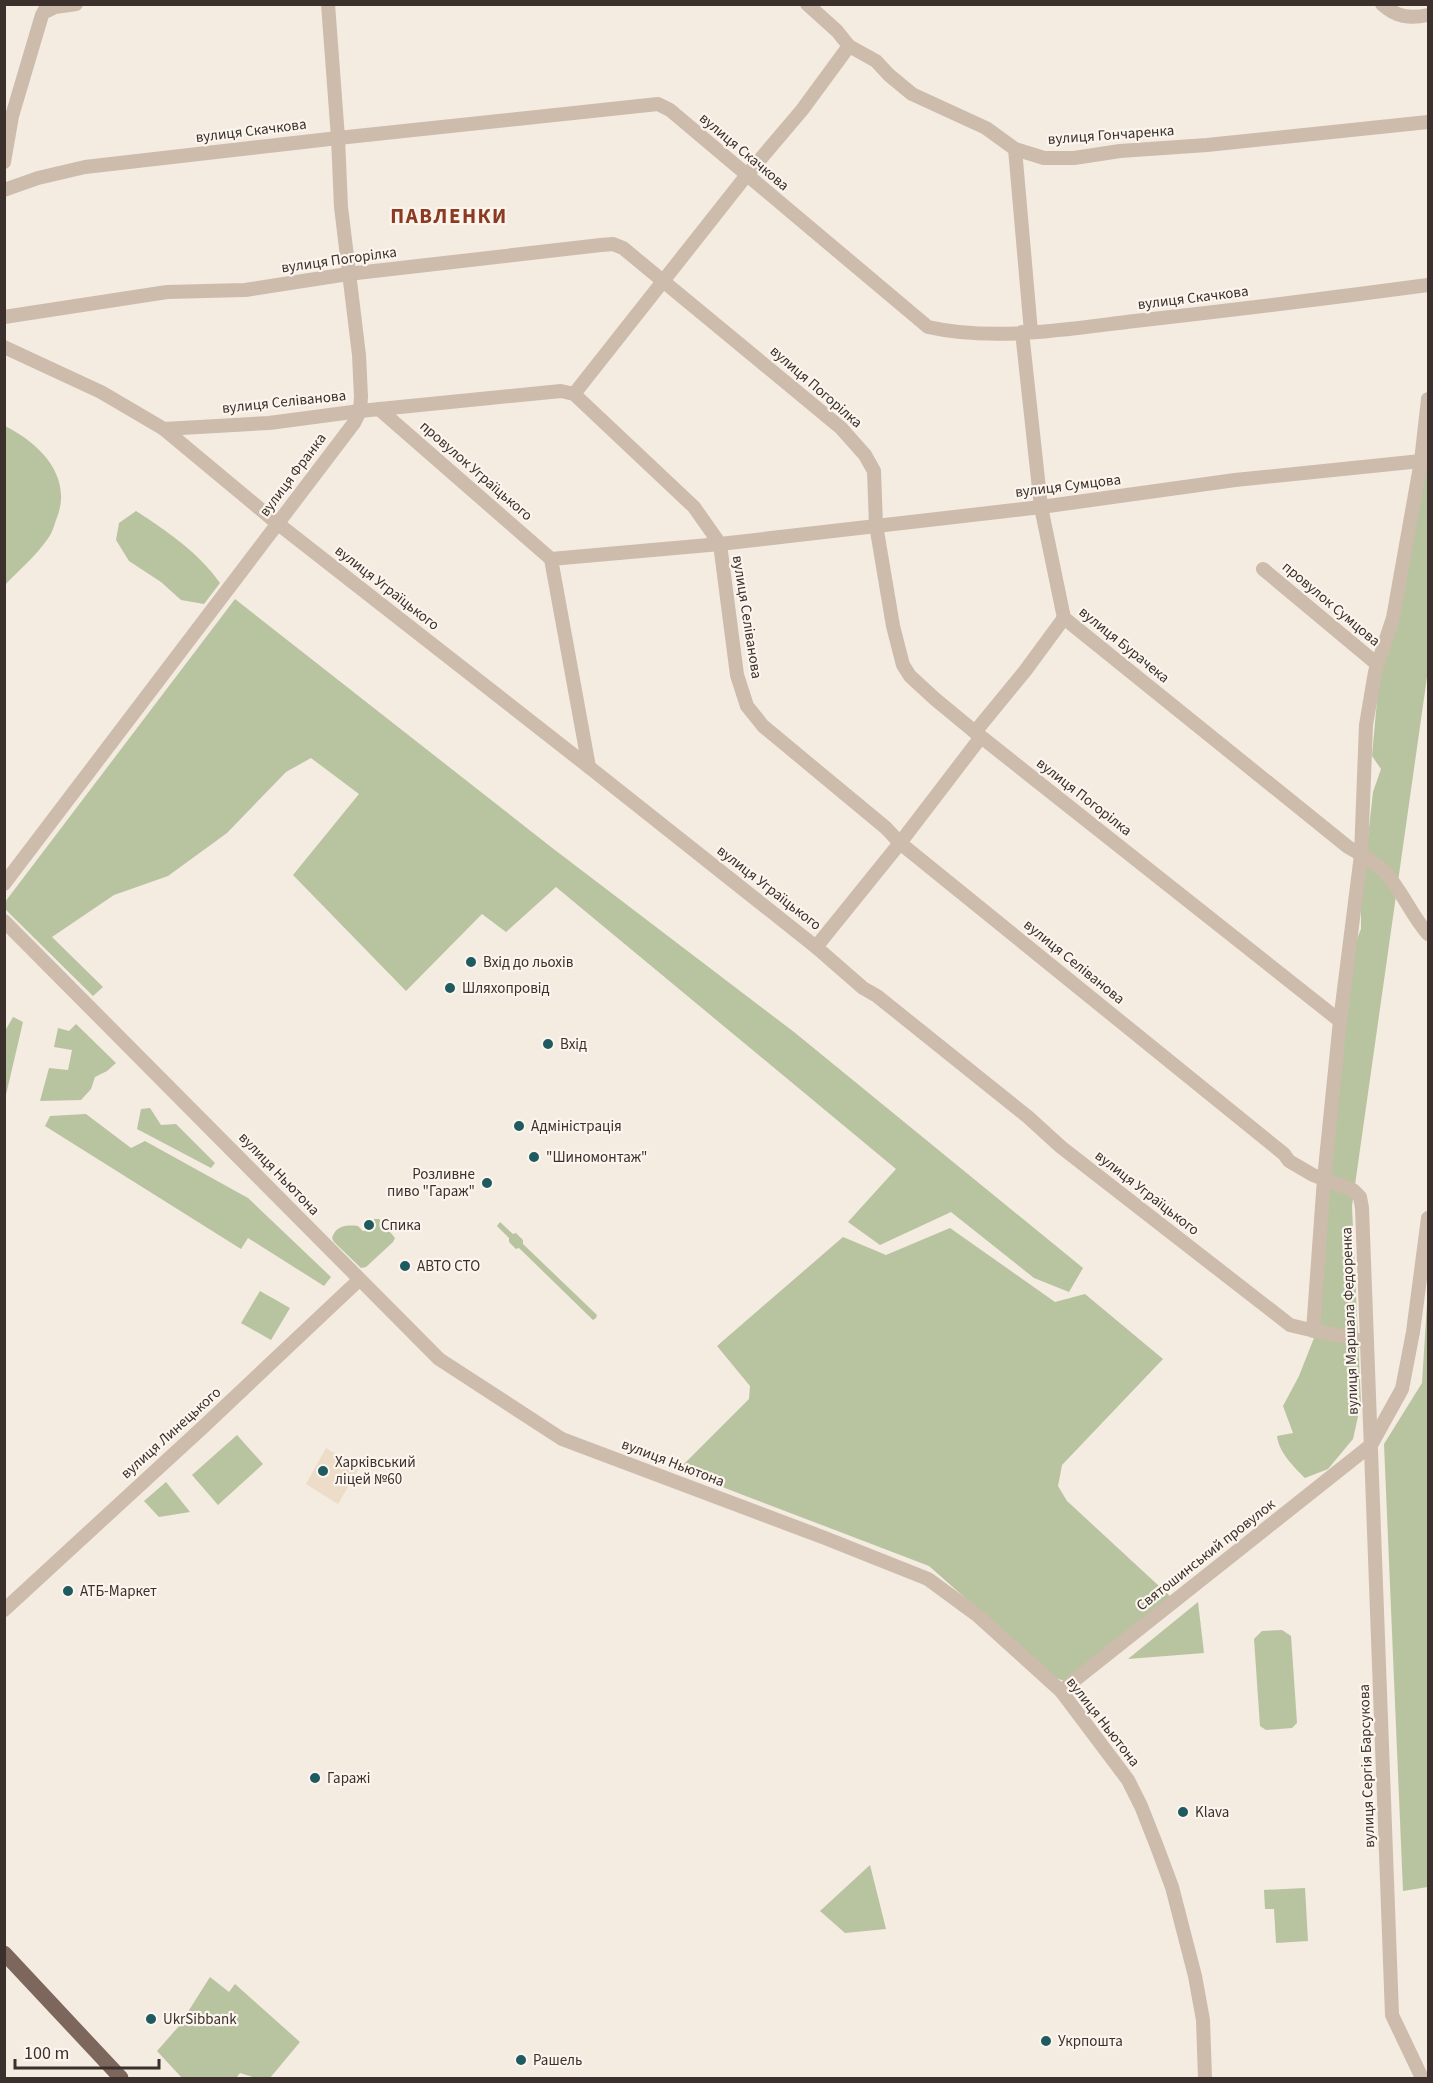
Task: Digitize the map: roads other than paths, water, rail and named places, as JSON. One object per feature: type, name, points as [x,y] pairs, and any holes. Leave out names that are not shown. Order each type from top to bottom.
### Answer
[{"type":"main road","points":[[4,1953],[121,2079]]},
{"type":"street","points":[[4,162],[12,116],[42,15],[47,8],[76,4]]},
{"type":"street","points":[[328,4],[341,207],[358,355],[360,411]]},
{"type":"street","name":"вулиця Гончаренка","points":[[807,4],[849,46],[876,61],[912,94],[986,128],[1014,148],[1044,158],[1074,158],[1120,151],[1207,146],[1428,122]]},
{"type":"street","points":[[1382,4],[1392,13],[1414,18],[1428,15]]},
{"type":"street","points":[[574,394],[746,176],[802,110],[849,46]]},
{"type":"street","name":"вулиця Скачкова","points":[[4,190],[38,178],[85,167],[658,104],[670,110],[928,327],[958,332],[1026,332],[1196,314],[1428,285]]},
{"type":"street","name":"вулиця Бурачека","points":[[1014,148],[1026,332],[1041,507],[1064,618],[1361,855],[1383,870],[1428,934]]},
{"type":"street","name":"вулиця Погорілка","points":[[4,317],[167,292],[245,290],[348,274],[613,244],[623,248],[853,439],[865,455],[873,471],[876,525],[893,626],[903,665],[910,676],[934,699],[1340,1021]]},
{"type":"street","points":[[4,347],[101,392],[164,429]]},
{"type":"street","name":"вулиця Селіванова","points":[[164,429],[269,423],[360,411],[561,391],[574,394],[694,507],[720,544],[737,675],[747,706],[763,726],[886,828],[900,843],[1284,1154],[1289,1161],[1324,1179],[1353,1190],[1360,1197]]},
{"type":"street","points":[[1312,1332],[1340,1021],[1361,855],[1366,725],[1377,664],[1393,618],[1421,461],[1428,399]]},
{"type":"street","name":"провулок Уграїцького","points":[[379,409],[551,559]]},
{"type":"street","name":"вулиця Франка","points":[[4,884],[354,423],[360,411]]},
{"type":"street","name":"вулиця Уграїцького","points":[[164,429],[277,524],[589,767],[1139,1208],[1290,1325],[1312,1332],[1350,1337],[1367,1343]]},
{"type":"street","name":"вулиця Сумцова","points":[[720,544],[1041,507],[1235,480],[1421,461]]},
{"type":"street","points":[[589,767],[551,559],[720,544]]},
{"type":"street","name":"провулок Сумцова","points":[[1263,569],[1377,664]]},
{"type":"street","points":[[816,947],[900,843],[1064,618]]},
{"type":"street","name":"вулиця Ньютона","points":[[4,921],[439,1359],[562,1439],[928,1579],[977,1615],[1061,1691],[1128,1780],[1172,1887],[1195,1976],[1203,2020],[1205,2079]]},
{"type":"street","name":"вулиця Маршала Федоренка","points":[[1360,1197],[1371,1445]]},
{"type":"street","points":[[1371,1445],[1402,1389],[1413,1332],[1428,1218]]},
{"type":"street","name":"вулиця Линецького","points":[[4,1610],[359,1280]]},
{"type":"street","name":"Святошинський провулок","points":[[1061,1691],[1371,1445]]},
{"type":"street","name":"вулиця Сергія Барсукова","points":[[1371,1445],[1392,2015],[1422,2079]]},
{"type":"place","name":"Вхід до льохів","points":[[471,962]]},
{"type":"place","name":"Шляхопровід","points":[[450,988]]},
{"type":"place","name":"Вхід","points":[[548,1044]]},
{"type":"place","name":"Адміністрація","points":[[519,1126]]},
{"type":"place","name":"\"Шиномонтаж\"","points":[[534,1157]]},
{"type":"place","name":"Розливне пиво \"Гараж\"","points":[[487,1183]]},
{"type":"place","name":"Спика","points":[[369,1225]]},
{"type":"place","name":"АВТО СТО","points":[[405,1266]]},
{"type":"place","name":"Харківський ліцей №60","points":[[323,1471]]},
{"type":"place","name":"АТБ-Маркет","points":[[68,1591]]},
{"type":"place","name":"Гаражі","points":[[315,1778]]},
{"type":"place","name":"Klava","points":[[1183,1812]]},
{"type":"place","name":"UkrSibbank","points":[[151,2019]]},
{"type":"place","name":"Укрпошта","points":[[1046,2041]]},
{"type":"place","name":"Рашель","points":[[521,2060]]},
{"type":"district","name":"ПАВЛЕНКИ","points":[[449,216]]}]
